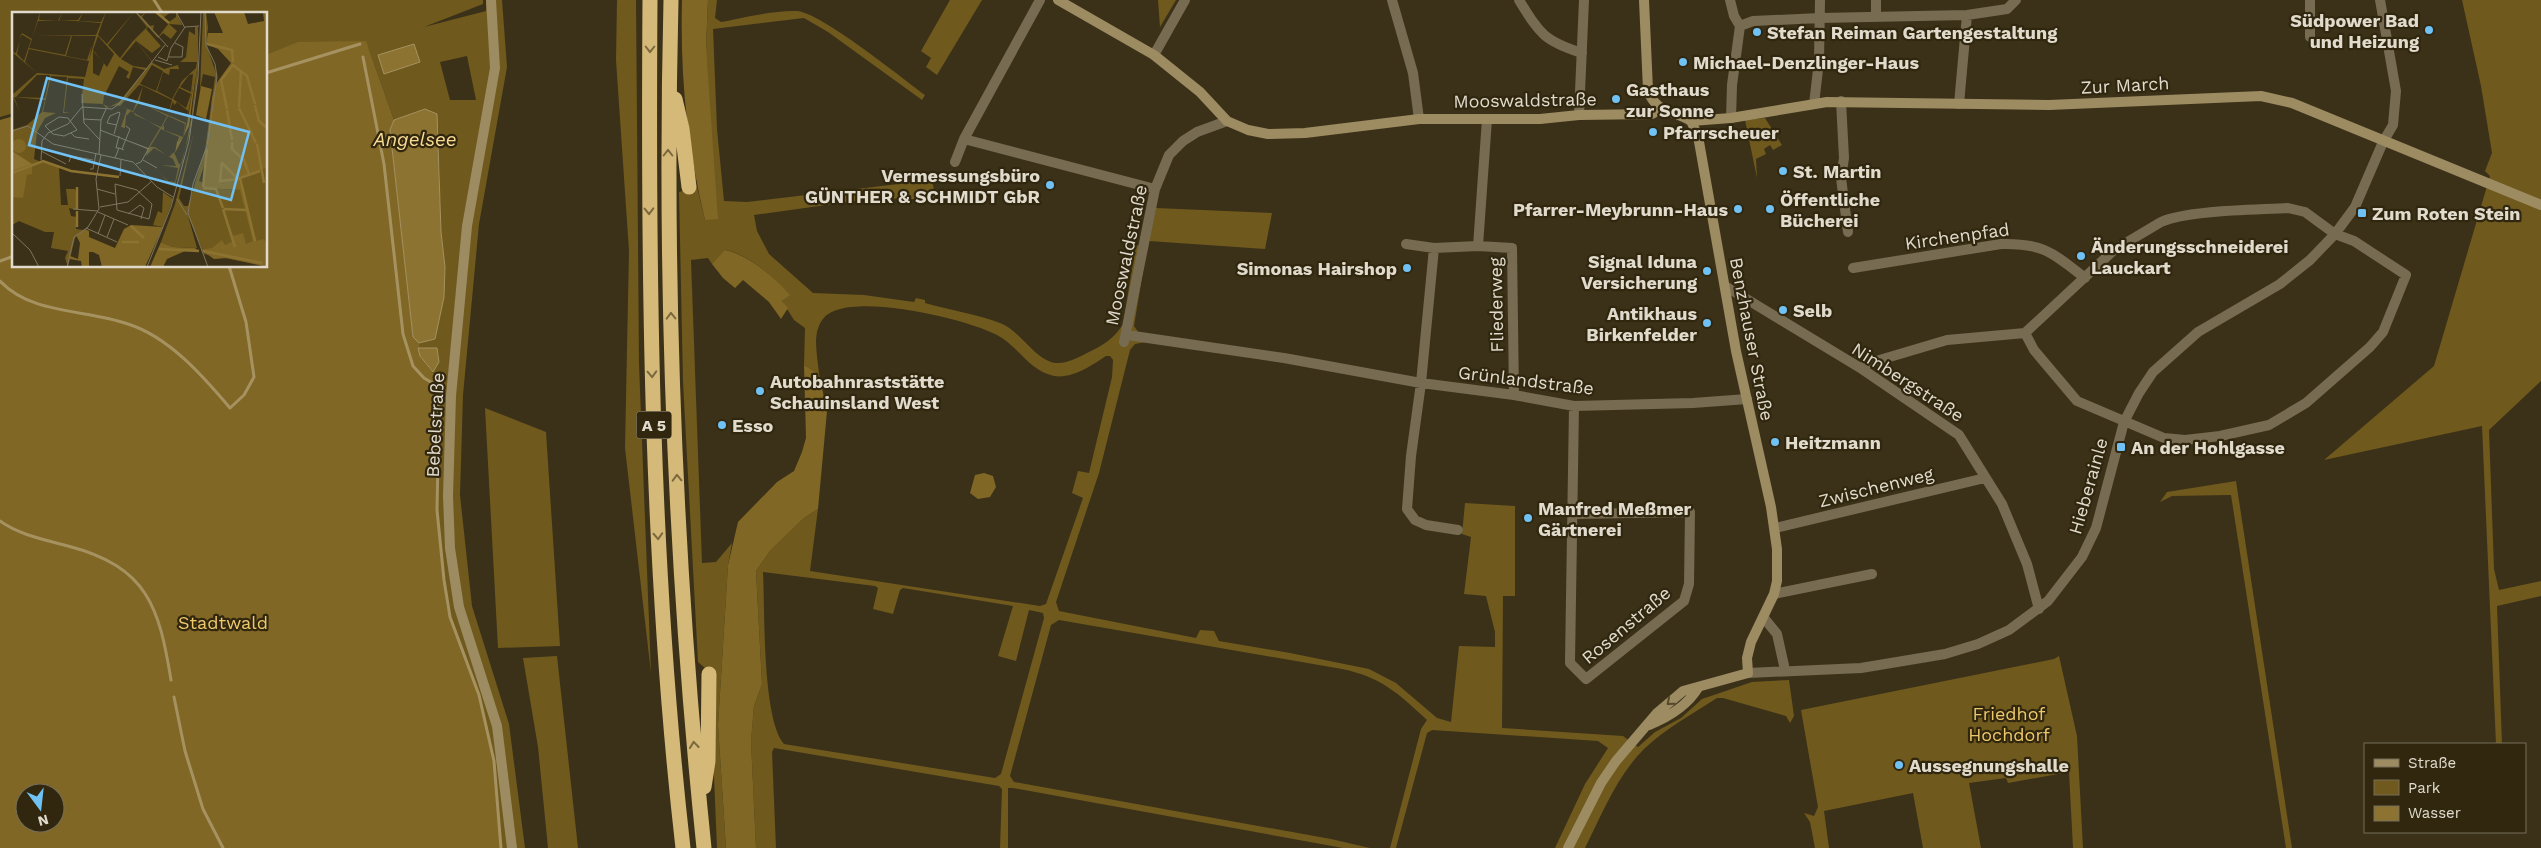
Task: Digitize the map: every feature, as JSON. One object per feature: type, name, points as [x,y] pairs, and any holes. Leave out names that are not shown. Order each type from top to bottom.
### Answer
[{"type":"highway","name":"A 5","points":[[650,0],[649,184],[652,386],[659,552],[683,848]]},
{"type":"highway","name":"A 5","points":[[671,0],[669,75],[672,352],[688,688],[704,848]]},
{"type":"highway","points":[[669,75],[682,129],[689,187]]},
{"type":"highway","points":[[700,811],[708,761],[709,674]]},
{"type":"street","name":"Bebelstraße","points":[[491,0],[495,68],[467,226],[451,396],[448,496],[450,548],[459,607],[497,726],[512,848]]},
{"type":"street","points":[[955,162],[964,139],[1040,0]]},
{"type":"street","name":"Mooswaldstraße","points":[[1058,0],[1154,54],[1189,82],[1227,121],[1248,130],[1268,134],[1305,133],[1419,119],[1540,119],[1579,115],[1652,114],[1660,109]]},
{"type":"street","points":[[1154,54],[1185,0]]},
{"type":"street","points":[[1392,0],[1413,73],[1419,119]]},
{"type":"street","points":[[1519,0],[1536,27],[1554,44],[1582,53]]},
{"type":"street","points":[[1579,115],[1584,0]]},
{"type":"street","points":[[1644,0],[1648,90],[1650,98],[1660,109],[1691,120]]},
{"type":"street","points":[[1730,0],[1734,16],[1740,26],[1732,85],[1731,118]]},
{"type":"street","points":[[1814,104],[1820,0]]},
{"type":"street","points":[[1876,0],[1876,17]]},
{"type":"street","points":[[1740,26],[1753,21],[1967,15],[2006,9],[2016,0]]},
{"type":"street","points":[[2310,0],[2310,37]]},
{"type":"street","name":"Hieberainle","points":[[1568,848],[1588,804],[1616,761],[1657,713],[1683,691],[1748,673],[1861,668],[1945,654],[1978,644],[2009,630],[2039,609],[2061,587],[2082,557],[2096,528],[2124,422],[2138,393],[2153,372],[2198,332],[2280,284],[2310,260],[2335,234],[2355,207],[2382,142],[2393,125],[2396,91],[2380,0]]},
{"type":"street","points":[[1959,104],[1967,15]]},
{"type":"street","name":"Zur March","points":[[1691,120],[1731,118],[1841,101],[2049,105],[2261,96],[2292,103],[2382,142],[2541,205]]},
{"type":"street","points":[[1841,101],[1844,158],[1841,178],[1848,232]]},
{"type":"street","name":"Fliederweg","points":[[1478,246],[1487,118]]},
{"type":"street","name":"Benzhauser Straße","points":[[1691,120],[1698,136],[1747,399],[1775,528],[1778,567],[1774,594],[1751,642],[1747,658],[1748,673]]},
{"type":"street","name":"Mooswaldstraße","points":[[1125,339],[1142,246],[1155,189],[1169,155],[1183,141],[1198,132],[1227,121]]},
{"type":"street","points":[[964,139],[1155,189]]},
{"type":"street","points":[[1862,369],[1866,364],[1947,340],[2025,333],[2114,250],[2169,218],[2297,208],[2335,234],[2354,241],[2406,275],[2383,332],[2370,347],[2306,403],[2269,424],[2220,436],[2185,440],[2164,438],[2077,401],[2034,350],[2025,333]]},
{"type":"street","name":"Fliederweg","points":[[1406,244],[1434,248],[1478,246],[1512,248],[1514,395]]},
{"type":"street","name":"Kirchenpfad","points":[[1853,268],[1987,246],[2022,244],[2048,250],[2085,278]]},
{"type":"street","points":[[1434,248],[1421,383],[1410,456],[1407,509],[1415,520],[1426,525],[1458,530]]},
{"type":"street","name":"Nimbergstraße","points":[[1725,286],[1862,369],[1959,435],[2002,504],[2027,564],[2039,609]]},
{"type":"street","name":"Grünlandstraße","points":[[1125,339],[1284,358],[1421,383],[1514,395],[1574,406],[1693,403],[1747,399]]},
{"type":"street","name":"Rosenstraße","points":[[1573,514],[1690,512],[1689,584],[1684,601],[1586,679],[1570,663],[1574,406]]},
{"type":"street","name":"Zwischenweg","points":[[1775,528],[1985,478]]},
{"type":"street","points":[[1774,594],[1872,574]]},
{"type":"street","points":[[1764,618],[1777,634],[1785,670]]},
{"type":"green space","points":[[0,0],[483,0],[483,4],[424,27],[486,11],[486,0],[502,0],[507,67],[479,224],[463,395],[460,495],[472,606],[509,724],[525,848],[501,848],[494,761],[479,695],[447,608],[436,497],[439,408],[445,388],[433,372],[439,362],[437,348],[418,348],[419,343],[435,339],[445,267],[441,232],[438,127],[425,109],[394,120],[368,47],[268,67],[268,12],[12,12],[12,114],[0,117]],"holes":[[[467,56],[476,100],[450,100],[440,62]]]},
{"type":"green space","points":[[617,0],[636,0],[639,364],[651,673],[625,448],[629,251],[616,60]]},
{"type":"green space","points":[[682,0],[708,0],[706,47],[718,219],[705,220],[689,137],[682,56]]},
{"type":"green space","points":[[708,0],[717,0],[715,18],[721,22],[769,13],[797,11],[808,14],[842,34],[925,95],[922,100],[828,32],[804,18],[713,29],[717,129],[724,201],[747,202],[932,180],[936,200],[876,198],[754,215],[757,231],[769,254],[813,293],[864,295],[914,302],[916,298],[925,300],[925,303],[1000,323],[1017,334],[1048,361],[1056,363],[1066,362],[1080,357],[1103,344],[1123,324],[1136,245],[1147,247],[1134,326],[1139,333],[1327,369],[1146,342],[1135,344],[1130,350],[1099,473],[1056,602],[1059,611],[1196,638],[1200,630],[1214,631],[1219,641],[1369,669],[1396,683],[1437,718],[1451,722],[1459,646],[1495,647],[1495,632],[1486,596],[1464,594],[1471,537],[1462,534],[1465,503],[1515,506],[1515,596],[1503,596],[1502,728],[1623,736],[1638,747],[1655,732],[1681,718],[1702,699],[1752,682],[1789,680],[1794,716],[1790,723],[1786,716],[1723,698],[1717,698],[1661,735],[1634,760],[1618,783],[1585,848],[1555,848],[1585,784],[1608,748],[1598,741],[1432,730],[1427,733],[1396,848],[1390,848],[1421,729],[1427,720],[1388,687],[1356,672],[1342,669],[1059,620],[1051,625],[1010,776],[1014,782],[1331,839],[1370,848],[1343,848],[1008,788],[1008,848],[1000,848],[1002,789],[999,786],[774,748],[772,752],[776,848],[756,848],[751,741],[754,706],[762,684],[756,571],[770,551],[804,518],[818,509],[810,571],[1040,606],[1046,604],[1083,498],[1072,493],[1078,471],[1089,473],[1112,377],[1113,360],[1110,356],[1106,356],[1075,373],[1054,376],[1038,369],[1011,345],[997,335],[982,328],[935,315],[907,310],[855,307],[835,310],[823,319],[819,325],[816,346],[819,374],[804,365],[805,328],[794,320],[782,301],[789,295],[777,281],[752,262],[743,256],[726,250],[712,264],[708,258],[691,260],[702,563],[716,562],[732,543],[728,565],[718,725],[726,848],[717,848],[712,730],[713,675],[698,662],[683,382],[679,192],[697,187],[705,220]],"holes":[[[763,572],[875,586],[878,588],[873,609],[893,614],[900,590],[903,588],[1013,606],[998,656],[1016,661],[1029,610],[1043,613],[1044,618],[1001,774],[995,778],[784,744],[777,731],[768,688]]]},
{"type":"green space","points":[[950,0],[982,0],[937,75],[926,67],[931,58],[921,51]]},
{"type":"green space","points":[[1158,0],[1176,0],[1160,27]]},
{"type":"green space","points":[[2462,0],[2541,0],[2541,381],[2489,430],[2494,569],[2499,590],[2541,581],[2541,596],[2497,606],[2502,743],[2496,743],[2482,426],[2324,460],[2434,366],[2490,176],[2485,171],[2492,153],[2481,86]]},
{"type":"green space","name":"Stadtwald","points":[[366,41],[394,120],[390,130],[413,337],[419,343],[420,356],[445,388],[439,400],[436,497],[447,608],[479,695],[494,761],[501,848],[0,848],[0,120],[12,117],[12,268],[268,268],[268,54],[298,42]]},
{"type":"green space","points":[[1765,118],[1782,145],[1773,150],[1770,145],[1764,149],[1766,154],[1756,159],[1757,178],[1745,120]]},
{"type":"green space","points":[[1156,208],[1272,213],[1265,249],[1149,241]]},
{"type":"green space","points":[[725,250],[734,252],[752,262],[777,281],[790,295],[782,301],[788,308],[781,319],[769,302],[743,280],[735,288],[723,278],[712,264]]},
{"type":"green space","points":[[804,365],[819,374],[827,411],[818,509],[804,518],[770,551],[756,571],[762,684],[754,706],[751,741],[756,848],[726,848],[718,725],[728,565],[738,522],[777,482],[794,471],[802,452],[806,438]]},
{"type":"green space","points":[[485,408],[546,432],[560,646],[498,648]]},
{"type":"green space","points":[[984,473],[993,476],[996,487],[990,497],[978,499],[970,493],[975,475]]},
{"type":"green space","points":[[2236,481],[2292,848],[2286,848],[2231,495],[2172,496],[2160,502],[2167,492]]},
{"type":"green space","points":[[557,656],[578,848],[548,848],[538,747],[523,658]]},
{"type":"green space","name":"Friedhof Hochdorf","points":[[2059,656],[2077,736],[2083,848],[2073,848],[2069,772],[2008,783],[2006,778],[1969,783],[1981,848],[1923,848],[1913,793],[1824,811],[1829,848],[1815,848],[1810,822],[1804,813],[1814,816],[1818,807],[1801,710],[2054,659]]},
{"type":"water","points":[[414,44],[420,62],[384,74],[378,55]]},
{"type":"water","name":"Angelsee","points":[[425,109],[437,114],[441,232],[445,267],[444,297],[435,339],[419,343],[413,337],[390,130],[394,120]]},
{"type":"water","points":[[418,348],[437,348],[439,362],[433,372],[420,356]]},
{"type":"waterway","points":[[154,0],[162,12]]},
{"type":"waterway","points":[[268,72],[360,44]]},
{"type":"waterway","points":[[363,57],[384,164],[403,334],[413,366],[424,378],[436,385],[439,408],[437,510],[444,580],[450,617],[479,695],[494,761],[501,848]]},
{"type":"waterway","points":[[0,261],[12,257]]},
{"type":"waterway","points":[[0,281],[13,292],[43,306],[112,319],[143,330],[157,338],[184,359],[230,408],[244,395],[254,377],[246,322],[230,268]]},
{"type":"waterway","points":[[0,521],[24,533],[95,555],[133,578],[145,594],[154,611],[161,631],[171,680]]},
{"type":"waterway","points":[[174,697],[185,751],[203,809],[223,848]]},
{"type":"place","name":"Südpower Bad und Heizung","points":[[2429,30]]},
{"type":"place","name":"Stefan Reiman Gartengestaltung","points":[[1757,32]]},
{"type":"place","name":"Michael-Denzlinger-Haus","points":[[1683,62]]},
{"type":"place","name":"Gasthaus zur Sonne","points":[[1616,99]]},
{"type":"place","name":"Pfarrscheuer","points":[[1653,132]]},
{"type":"place","name":"St. Martin","points":[[1783,171]]},
{"type":"place","name":"Vermessungsbüro GÜNTHER & SCHMIDT GbR","points":[[1050,185]]},
{"type":"place","name":"Pfarrer-Meybrunn-Haus","points":[[1738,209]]},
{"type":"place","name":"Öffentliche Bücherei","points":[[1770,209]]},
{"type":"place","name":"Zum Roten Stein","points":[[2362,213]]},
{"type":"place","name":"Änderungsschneiderei Lauckart","points":[[2081,256]]},
{"type":"place","name":"Simonas Hairshop","points":[[1407,268]]},
{"type":"place","name":"Signal Iduna Versicherung","points":[[1707,271]]},
{"type":"place","name":"Selb","points":[[1783,310]]},
{"type":"place","name":"Antikhaus Birkenfelder","points":[[1707,323]]},
{"type":"place","name":"Autobahnraststätte Schauinsland West","points":[[760,391]]},
{"type":"place","name":"Esso","points":[[722,425]]},
{"type":"place","name":"Heitzmann","points":[[1775,442]]},
{"type":"place","name":"An der Hohlgasse","points":[[2121,447]]},
{"type":"place","name":"Manfred Meßmer Gärtnerei","points":[[1528,518]]},
{"type":"place","name":"Aussegnungshalle","points":[[1899,765]]}]
